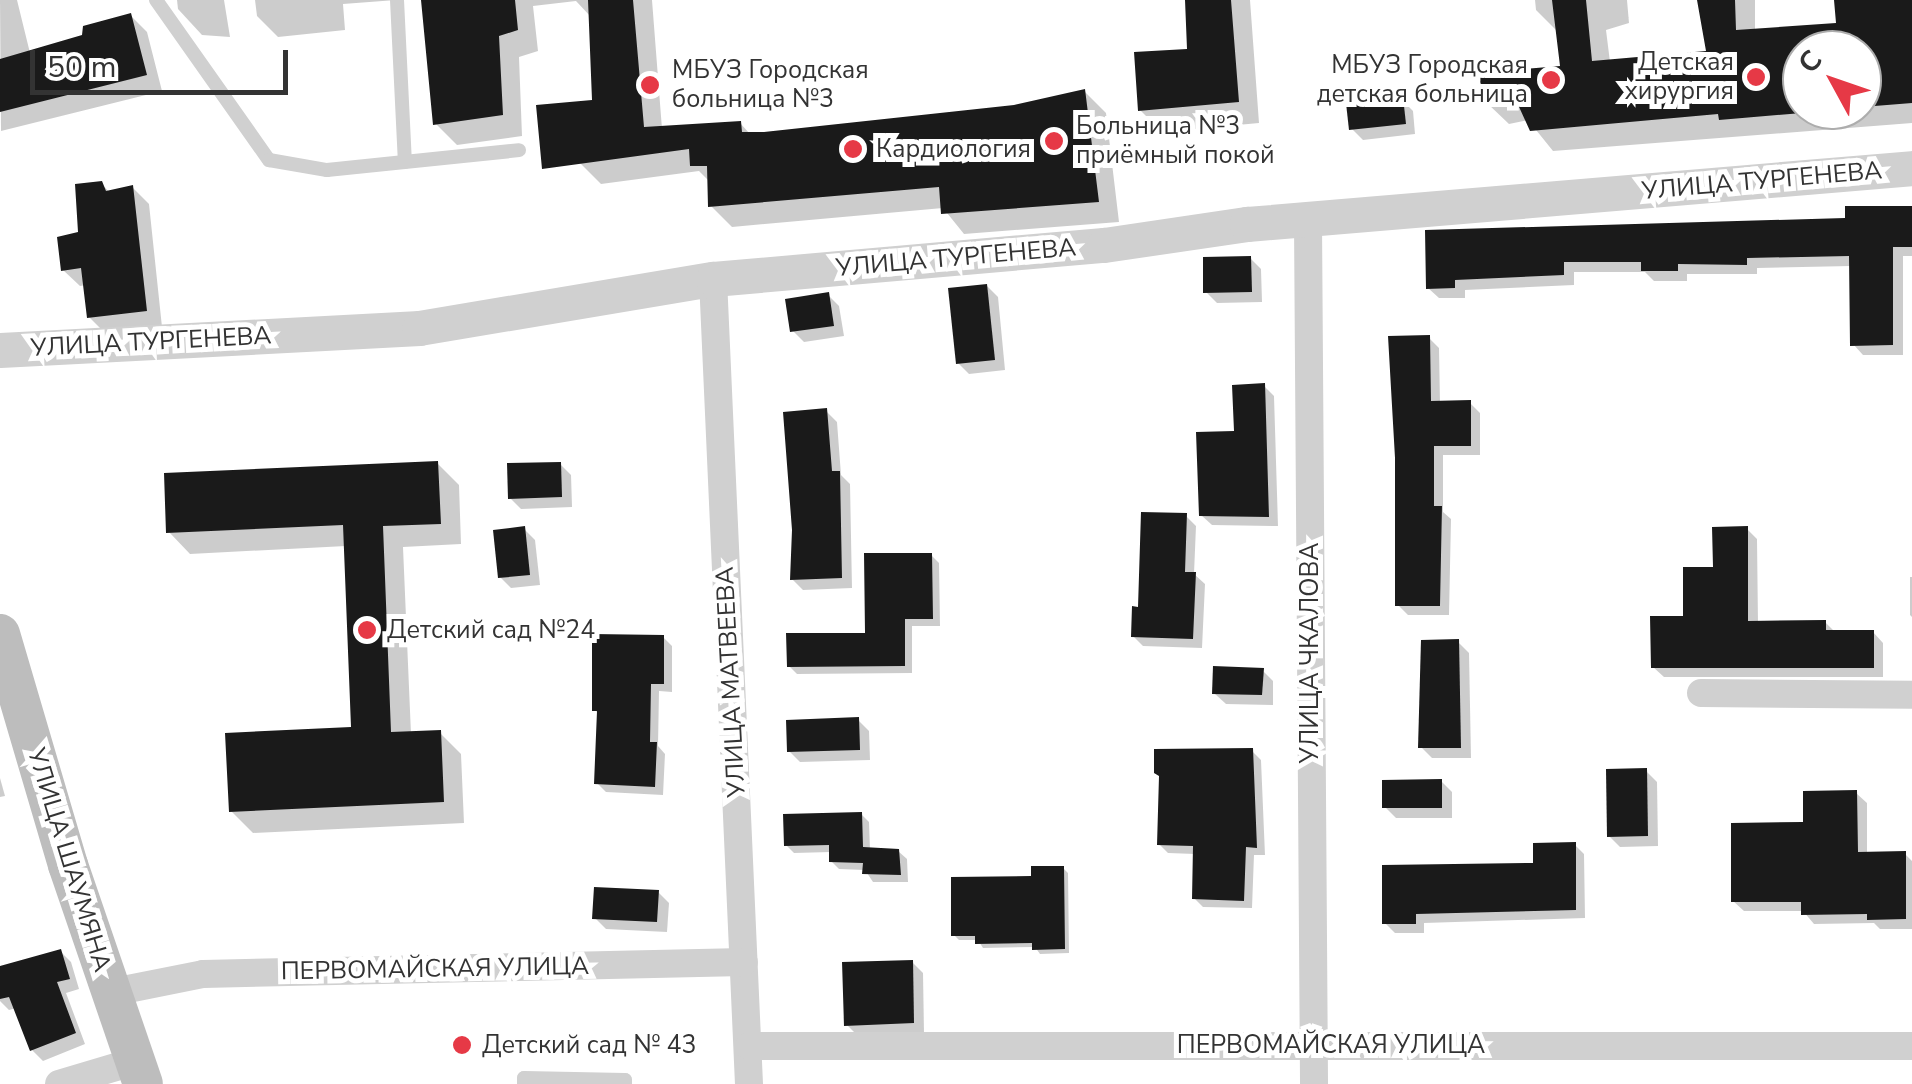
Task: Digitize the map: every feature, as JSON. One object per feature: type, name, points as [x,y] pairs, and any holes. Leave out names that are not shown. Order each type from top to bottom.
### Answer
[{"type":"main road","name":"УЛИЦА ШАУМЯНА","points":[[0,634],[68,865],[138,1073]]},
{"type":"street","name":"УЛИЦА ТУРГЕНЕВА","points":[[0,350],[419,328],[713,280],[1104,245],[1248,224],[1308,222],[1912,168]]},
{"type":"street","name":"УЛИЦА ЧКАЛОВА","points":[[1308,222],[1314,1084]]},
{"type":"street","name":"УЛИЦА МАТВЕЕВА","points":[[713,280],[749,1084]]},
{"type":"street","points":[[1701,692],[1912,695]]},
{"type":"street","name":"ПЕРВОМАЙСКАЯ УЛИЦА","points":[[128,989],[203,974],[744,962]]},
{"type":"street","name":"ПЕРВОМАЙСКАЯ УЛИЦА","points":[[750,1046],[1912,1046]]},
{"type":"street","points":[[58,1084],[138,1073]]},
{"type":"lane","points":[[156,0],[269,160],[327,170],[519,150]]},
{"type":"lane","points":[[397,0],[404,162]]},
{"type":"lane","points":[[524,1084],[524,1078],[625,1080],[625,1084]]},
{"type":"building","points":[[421,0],[515,0],[518,30],[499,36],[503,115],[433,125]]},
{"type":"building","points":[[588,0],[633,0],[644,127],[741,121],[742,132],[764,132],[1014,105],[1085,89],[1099,202],[941,214],[939,187],[708,207],[707,166],[690,166],[689,149],[542,169],[536,105],[592,100]]},
{"type":"building","points":[[1185,0],[1231,0],[1239,102],[1138,111],[1134,52],[1187,49]]},
{"type":"building","points":[[1552,0],[1586,0],[1592,61],[1706,51],[1697,0],[1735,0],[1736,30],[1836,23],[1834,0],[1912,0],[1912,103],[1882,105],[1882,30],[1782,30],[1782,115],[1719,120],[1718,114],[1530,131],[1515,98],[1486,105],[1478,73],[1560,66]]},
{"type":"building","points":[[131,13],[147,75],[0,112],[0,59],[82,35],[83,26]]},
{"type":"building","points":[[1403,97],[1406,124],[1349,130],[1346,103]]},
{"type":"building","points":[[102,181],[106,191],[133,185],[147,311],[87,318],[81,268],[61,271],[57,237],[78,232],[75,184]]},
{"type":"building","points":[[1845,206],[1912,206],[1912,247],[1893,247],[1893,345],[1850,346],[1849,256],[1747,258],[1747,265],[1678,264],[1678,271],[1641,271],[1641,262],[1564,262],[1564,275],[1455,280],[1455,288],[1426,289],[1425,230],[1845,218]]},
{"type":"building","points":[[1251,256],[1252,292],[1203,293],[1203,257]]},
{"type":"building","points":[[987,284],[995,360],[956,364],[948,288]]},
{"type":"building","points":[[829,292],[834,326],[790,332],[785,299]]},
{"type":"building","points":[[1430,335],[1431,401],[1471,400],[1471,446],[1434,446],[1434,506],[1442,506],[1440,606],[1395,606],[1395,458],[1388,336]]},
{"type":"building","points":[[1265,383],[1269,517],[1199,516],[1196,432],[1234,431],[1232,385]]},
{"type":"building","points":[[827,408],[832,471],[840,471],[842,578],[790,580],[792,530],[783,412]]},
{"type":"building","name":"Детский сад №24","points":[[438,461],[441,524],[383,526],[391,732],[441,730],[444,802],[229,812],[225,733],[351,727],[343,525],[166,533],[164,473]]},
{"type":"building","points":[[561,462],[562,497],[508,499],[507,463]]},
{"type":"building","points":[[1141,512],[1187,513],[1185,572],[1196,572],[1193,639],[1131,637],[1132,606],[1138,607]]},
{"type":"building","points":[[525,526],[530,575],[498,578],[493,530]]},
{"type":"building","points":[[1748,526],[1748,621],[1826,620],[1826,630],[1874,630],[1874,668],[1651,668],[1650,616],[1683,616],[1683,567],[1713,567],[1712,527]]},
{"type":"building","points":[[864,553],[932,553],[933,619],[905,619],[905,666],[787,667],[786,633],[865,633]]},
{"type":"building","points":[[592,634],[664,635],[664,684],[651,684],[650,742],[657,742],[655,787],[594,784],[597,711],[592,711]]},
{"type":"building","points":[[1459,639],[1461,748],[1418,748],[1421,640]]},
{"type":"building","points":[[1213,666],[1264,668],[1262,695],[1212,694]]},
{"type":"building","points":[[859,717],[860,750],[787,752],[786,720]]},
{"type":"building","points":[[1253,748],[1257,848],[1246,847],[1244,901],[1192,899],[1193,846],[1157,845],[1159,776],[1154,773],[1154,749]]},
{"type":"building","points":[[1647,768],[1648,836],[1607,837],[1606,769]]},
{"type":"building","points":[[1442,779],[1442,808],[1382,808],[1382,780]]},
{"type":"building","points":[[1857,790],[1858,852],[1906,851],[1906,919],[1867,920],[1867,914],[1801,915],[1801,902],[1731,902],[1731,823],[1803,822],[1803,791]]},
{"type":"building","points":[[862,812],[863,847],[899,849],[901,875],[862,874],[863,863],[829,862],[829,845],[784,846],[783,814]]},
{"type":"building","points":[[1576,842],[1576,910],[1416,914],[1416,924],[1382,924],[1382,865],[1533,863],[1533,843]]},
{"type":"building","points":[[1031,866],[1064,866],[1065,949],[1032,950],[1032,943],[975,944],[975,936],[951,936],[951,877],[1031,876]]},
{"type":"building","points":[[594,887],[659,890],[657,922],[592,919]]},
{"type":"building","points":[[61,949],[70,979],[57,982],[76,1033],[30,1051],[9,997],[0,999],[0,966]]},
{"type":"building","points":[[913,960],[914,1023],[844,1026],[842,962]]},
{"type":"place","name":"Детская хирургия","points":[[1756,77]]},
{"type":"place","name":"МБУЗ Городская детская больница","points":[[1551,80]]},
{"type":"place","name":"МБУЗ Городская больница №3","points":[[650,85]]},
{"type":"place","name":"Больница №3 приёмный покой","points":[[1054,141]]},
{"type":"place","name":"Кардиология","points":[[853,149]]},
{"type":"place","name":"Детский сад №24","points":[[367,630]]},
{"type":"place","name":"Детский сад № 43","points":[[462,1045]]}]
